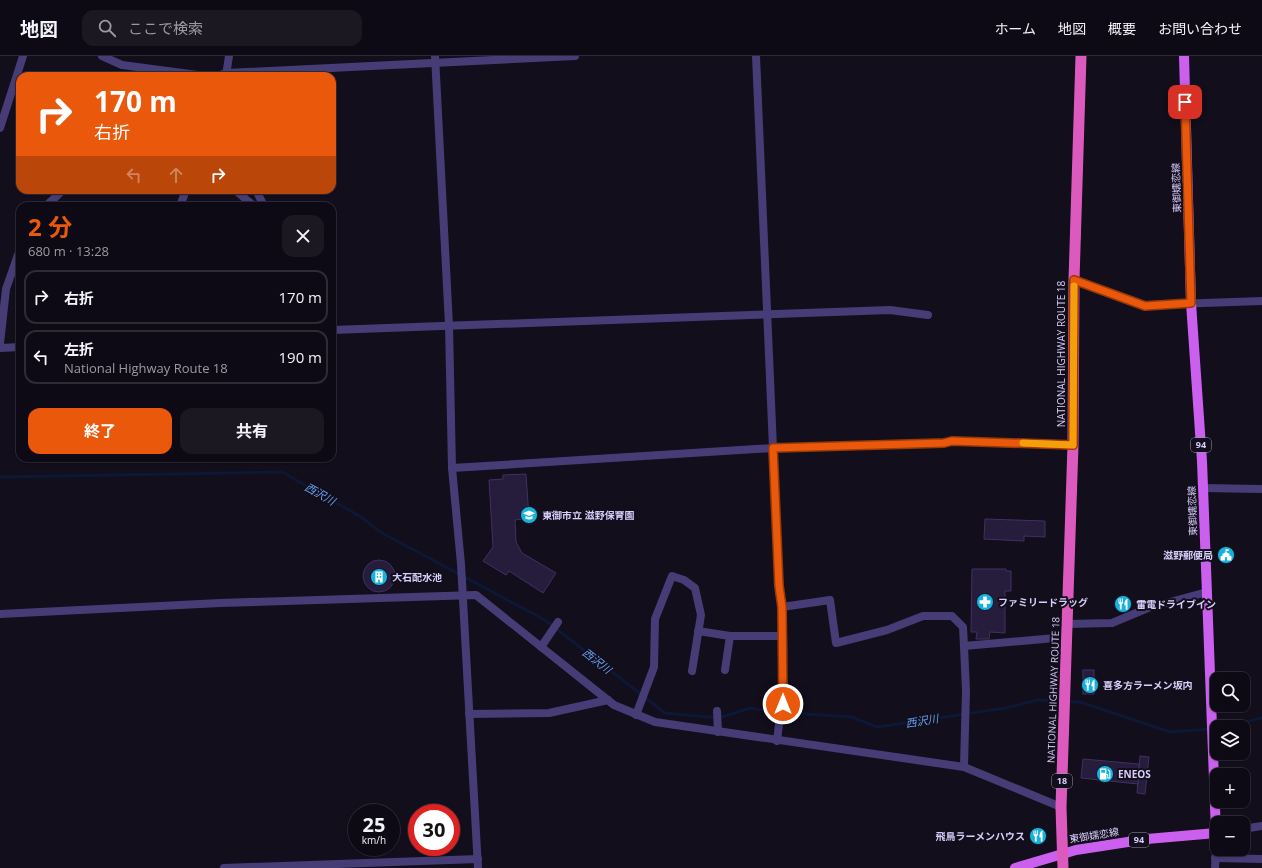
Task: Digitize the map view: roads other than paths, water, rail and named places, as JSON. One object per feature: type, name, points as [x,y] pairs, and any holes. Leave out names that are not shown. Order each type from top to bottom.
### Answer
[{"type":"highway","name":"NATIONAL HIGHWAY ROUTE 18","points":[[1063,868],[1061,806],[1073,445],[1074,280],[1081,56]]},
{"type":"main road","name":"東御嬬恋線","points":[[1184,56],[1191,303],[1203,488],[1215,816]]},
{"type":"main road","name":"東御嬬恋線","points":[[1015,868],[1062,852],[1147,839],[1210,834]]},
{"type":"street","points":[[18,72],[23,56]]},
{"type":"street","points":[[102,56],[122,65],[161,72]]},
{"type":"street","points":[[226,72],[229,56]]},
{"type":"street","points":[[254,72],[436,59],[575,56]]},
{"type":"street","points":[[756,56],[779,586],[782,607],[782,705],[777,741]]},
{"type":"street","points":[[436,59],[449,325],[452,468],[461,564],[478,868]]},
{"type":"street","points":[[0,128],[16,78]]},
{"type":"street","points":[[50,202],[59,194]]},
{"type":"street","points":[[240,194],[249,202]]},
{"type":"street","points":[[0,343],[6,289],[16,260]]},
{"type":"street","points":[[1074,280],[1145,306],[1262,301]]},
{"type":"street","points":[[336,330],[890,310],[928,315]]},
{"type":"street","points":[[0,348],[16,347]]},
{"type":"street","points":[[452,468],[773,448],[944,443],[952,441],[1073,445]]},
{"type":"street","points":[[1203,488],[1262,489]]},
{"type":"street","points":[[636,715],[654,667],[655,619],[672,576],[684,580],[695,588],[701,615],[692,671]]},
{"type":"street","points":[[1068,624],[1112,623],[1148,608],[1206,592]]},
{"type":"street","points":[[0,614],[220,603],[462,594],[476,595],[608,700],[636,715],[655,722],[718,729],[777,741],[964,767],[1061,806]]},
{"type":"street","points":[[782,607],[830,600],[836,644],[887,630],[923,616],[952,616],[963,627],[966,691],[964,767]]},
{"type":"street","points":[[540,647],[558,622]]},
{"type":"street","points":[[698,631],[730,636],[782,636]]},
{"type":"street","points":[[725,670],[730,636]]},
{"type":"street","points":[[964,646],[1055,638]]},
{"type":"street","points":[[469,714],[550,713],[608,700]]},
{"type":"street","points":[[717,711],[718,729]]},
{"type":"street","points":[[1250,828],[1262,826]]},
{"type":"street","points":[[1215,868],[1216,858],[1262,859]]},
{"type":"street","points":[[224,868],[478,859]]},
{"type":"waterway","name":"西沢川","points":[[0,477],[282,472],[361,517],[382,533],[545,620],[665,713],[719,718],[750,708],[776,712],[852,717],[877,727],[1006,708],[1038,700],[1062,701]]},
{"type":"waterway","name":"西沢川","points":[[1068,702],[1080,702],[1170,732],[1210,729]]},
{"type":"waterway","name":"西沢川","points":[[1250,721],[1262,718]]},
{"type":"place","name":"東御市立 滋野保育園","points":[[529,515]]},
{"type":"place","name":"滋野郵便局","points":[[1226,555]]},
{"type":"place","name":"大石配水池","points":[[379,577]]},
{"type":"place","name":"ファミリードラッグ","points":[[985,602]]},
{"type":"place","name":"雷電ドライブイン","points":[[1123,604]]},
{"type":"place","name":"喜多方ラーメン坂内","points":[[1090,685]]},
{"type":"place","name":"ENEOS","points":[[1105,774]]},
{"type":"place","name":"飛鳥ラーメンハウス","points":[[1038,836]]}]
